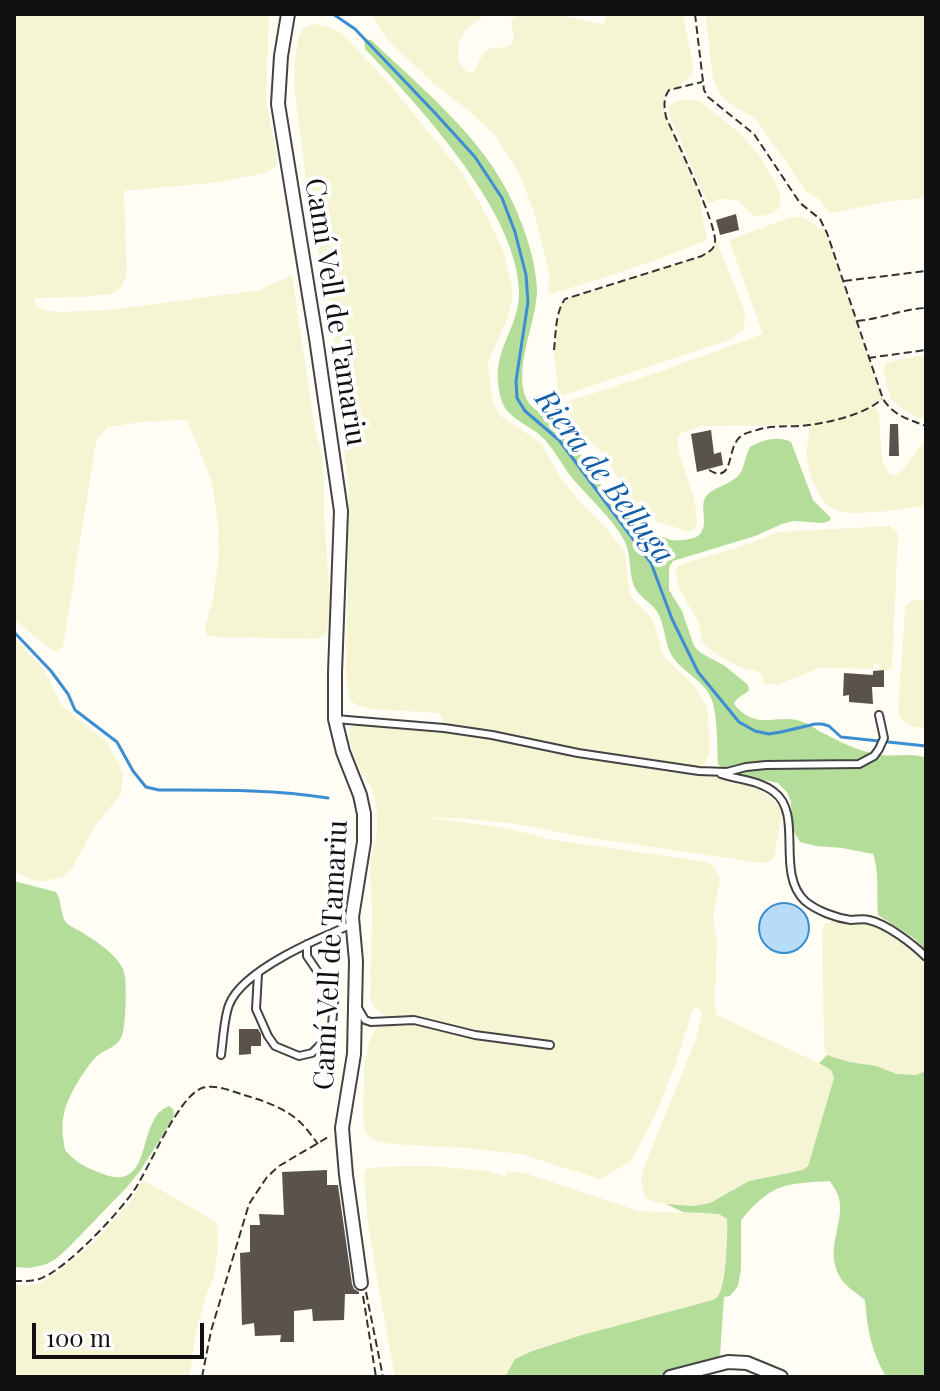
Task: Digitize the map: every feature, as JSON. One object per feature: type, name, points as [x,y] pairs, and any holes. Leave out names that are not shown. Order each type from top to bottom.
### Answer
[{"type":"street","name":"Camí Vell de Tamariu","points":[[288,14],[278,104],[341,511],[335,719],[364,814],[364,842],[353,924],[356,961],[354,1054],[342,1138],[363,1284]]},
{"type":"street","points":[[670,1377],[728,1362],[747,1363],[781,1377]]},
{"type":"lane","points":[[335,719],[444,728],[578,753],[699,771],[727,772],[766,765],[859,764],[874,756],[884,738],[879,715]]},
{"type":"lane","points":[[714,772],[758,783],[777,794],[786,811],[792,876],[796,889],[806,901],[831,915],[850,920],[872,920],[912,944],[926,957]]},
{"type":"lane","points":[[221,1055],[229,1005],[240,988],[277,959],[353,924]]},
{"type":"lane","points":[[258,974],[256,1009],[268,1036],[275,1046],[299,1056],[312,1053],[324,1041],[332,1025],[334,1001],[307,956],[307,944]]},
{"type":"lane","points":[[355,1001],[365,1020],[371,1022],[414,1020],[475,1035],[550,1045]]},
{"type":"path","points":[[695,14],[703,81],[708,97],[754,134],[800,203],[820,219],[883,399],[889,410],[926,426]]},
{"type":"path","points":[[554,350],[559,311],[565,299],[702,256],[715,244],[711,221],[664,107],[669,90],[703,81]]},
{"type":"path","points":[[843,281],[926,271]]},
{"type":"path","points":[[856,321],[926,308]]},
{"type":"path","points":[[868,358],[926,350]]},
{"type":"path","points":[[709,470],[718,474],[727,469],[735,443],[748,432],[771,426],[797,426],[837,419],[875,406],[883,399]]},
{"type":"path","points":[[14,1281],[43,1278],[87,1242],[135,1189],[179,1112],[193,1093],[205,1087],[265,1101],[296,1118],[318,1144]]},
{"type":"path","points":[[202,1377],[211,1331],[249,1204],[267,1177],[279,1166],[318,1144],[344,1120]]},
{"type":"path","points":[[363,1284],[376,1377]]},
{"type":"path","points":[[363,1284],[383,1377]]},
{"type":"green space","points":[[14,14],[269,14],[266,102],[278,161],[275,167],[264,173],[221,182],[124,191],[127,275],[122,286],[112,294],[35,298],[35,305],[59,312],[109,310],[260,290],[292,275],[324,482],[331,614],[326,634],[317,639],[207,635],[205,628],[213,599],[219,554],[218,524],[212,482],[187,420],[108,427],[96,442],[63,647],[56,652],[14,619]]},
{"type":"green space","points":[[373,14],[485,14],[465,31],[459,44],[461,66],[468,73],[473,72],[485,51],[512,44],[511,20],[520,14],[556,14],[602,24],[606,16],[601,14],[683,14],[692,74],[678,88],[669,90],[664,107],[698,191],[707,240],[552,294],[548,291],[549,272],[534,212],[519,173],[495,136],[387,39]]},
{"type":"green space","points":[[705,14],[926,14],[926,198],[829,212],[820,200],[806,191],[755,118],[736,108],[719,92],[713,79]]},
{"type":"green space","points":[[313,24],[342,33],[392,87],[463,174],[504,253],[512,287],[507,319],[488,363],[492,399],[499,415],[541,443],[562,480],[625,553],[630,596],[653,620],[666,659],[695,686],[707,707],[709,756],[700,771],[757,787],[777,803],[782,812],[774,858],[761,863],[516,824],[424,817],[506,828],[553,840],[701,861],[715,867],[720,879],[713,919],[717,939],[717,1015],[832,1070],[834,1078],[808,1165],[803,1170],[749,1181],[710,1203],[693,1206],[657,1203],[645,1198],[641,1181],[644,1167],[695,1042],[702,1014],[694,1008],[654,1118],[630,1162],[600,1179],[521,1154],[392,1144],[373,1140],[366,1133],[363,1121],[364,1067],[376,1028],[389,1019],[373,1006],[370,998],[370,860],[377,833],[377,812],[372,789],[357,765],[349,740],[350,727],[359,720],[444,727],[439,713],[371,709],[351,701],[348,691],[349,488],[338,406],[332,312],[312,224],[294,86],[299,36],[303,29]]},
{"type":"green space","points":[[364,39],[371,40],[450,115],[501,179],[526,234],[536,279],[536,303],[522,373],[526,398],[566,433],[597,479],[623,507],[662,537],[671,540],[695,538],[703,530],[705,498],[739,475],[750,447],[770,439],[791,442],[813,500],[831,518],[829,521],[793,521],[673,561],[669,567],[669,590],[682,611],[694,646],[748,685],[749,690],[734,704],[743,713],[759,720],[803,722],[874,754],[926,758],[926,951],[915,939],[878,915],[873,854],[800,842],[792,828],[791,802],[778,783],[727,772],[718,764],[716,721],[711,698],[671,654],[658,613],[634,586],[624,540],[573,479],[553,449],[535,431],[512,416],[503,403],[498,370],[519,295],[515,264],[503,231],[462,163],[411,99],[365,49]]},
{"type":"green space","points":[[679,100],[703,103],[744,137],[775,182],[780,194],[778,209],[773,213],[754,216],[737,200],[720,199],[708,204],[670,116],[668,106]]},
{"type":"green space","points":[[792,217],[803,217],[827,233],[883,399],[875,406],[879,414],[882,460],[890,474],[896,475],[902,471],[926,438],[926,506],[852,513],[837,511],[825,504],[812,480],[806,456],[810,425],[702,426],[681,433],[677,438],[695,502],[697,523],[694,530],[658,522],[639,508],[602,452],[548,408],[763,334],[729,240]]},
{"type":"green space","points":[[715,237],[745,312],[744,330],[729,340],[558,397],[554,350],[561,303],[565,299],[702,256],[712,249]]},
{"type":"green space","points":[[926,355],[926,417],[919,418],[891,399],[883,369],[887,363]]},
{"type":"green space","points":[[889,526],[898,535],[890,670],[880,670],[879,664],[874,663],[873,669],[819,668],[777,685],[764,683],[762,674],[730,662],[701,640],[699,623],[679,589],[675,571],[679,565],[752,543],[777,532]]},
{"type":"green space","points":[[914,600],[926,601],[926,729],[908,725],[900,717],[898,706],[905,611],[907,604]]},
{"type":"green space","points":[[14,637],[44,670],[62,706],[105,740],[123,775],[121,794],[94,827],[73,867],[65,876],[45,881],[33,880],[14,871]]},
{"type":"green space","points":[[14,881],[56,892],[66,923],[105,948],[124,972],[126,1005],[123,1033],[117,1044],[92,1061],[73,1091],[63,1118],[65,1150],[78,1162],[97,1172],[117,1177],[127,1175],[140,1161],[150,1128],[158,1114],[169,1106],[174,1113],[127,1187],[57,1258],[30,1268],[14,1267]]},
{"type":"green space","points":[[864,919],[881,925],[926,957],[926,1071],[917,1075],[897,1074],[827,1055],[824,1043],[822,929],[825,924],[835,920]]},
{"type":"green space","points":[[827,1055],[897,1074],[916,1075],[926,1071],[926,1377],[885,1375],[880,1366],[870,1339],[865,1300],[843,1282],[836,1268],[834,1248],[840,1208],[830,1181],[780,1188],[762,1199],[741,1220],[741,1269],[738,1286],[730,1296],[724,1297],[720,1355],[717,1358],[654,1377],[505,1377],[515,1359],[532,1351],[717,1297],[725,1271],[727,1219],[719,1214],[683,1212],[666,1204],[693,1206],[710,1203],[749,1181],[803,1170],[808,1166],[834,1078],[831,1070],[819,1063]]},
{"type":"green space","points":[[403,1166],[487,1171],[505,1176],[507,1171],[528,1174],[639,1211],[719,1214],[727,1219],[729,1239],[718,1297],[532,1350],[515,1359],[505,1377],[395,1377],[368,1224],[364,1175],[367,1168]]},
{"type":"green space","points":[[143,1180],[208,1217],[216,1223],[218,1231],[214,1276],[196,1332],[189,1377],[14,1377],[14,1284],[28,1286],[55,1274],[93,1243],[131,1201]]},
{"type":"water","points":[[784,903],[801,911],[809,928],[801,945],[784,953],[767,945],[759,928],[767,911]]},
{"type":"building","points":[[736,214],[739,230],[720,235],[716,220]]},
{"type":"building","points":[[890,424],[898,424],[899,456],[889,456]]},
{"type":"building","points":[[711,430],[714,454],[721,452],[723,465],[697,472],[691,434]]},
{"type":"building","points":[[884,670],[884,687],[872,687],[873,704],[849,702],[849,695],[843,696],[844,673],[873,675],[873,671]]},
{"type":"building","points":[[239,1029],[258,1029],[261,1046],[251,1046],[251,1054],[239,1055]]},
{"type":"building","points":[[327,1170],[327,1185],[338,1185],[352,1284],[359,1294],[345,1294],[344,1320],[313,1321],[312,1309],[294,1311],[294,1342],[280,1342],[281,1335],[255,1336],[254,1323],[242,1325],[240,1253],[250,1252],[250,1225],[260,1225],[259,1214],[284,1215],[282,1172]]},
{"type":"waterway","name":"Riera de Belluga","points":[[333,14],[355,29],[435,113],[475,157],[502,198],[526,275],[528,302],[516,381],[517,398],[525,411],[559,440],[651,563],[672,619],[698,672],[739,722],[755,731],[769,734],[822,724],[841,737],[926,746]]},
{"type":"waterway","points":[[14,632],[51,671],[68,694],[75,710],[117,742],[146,787],[328,798]]}]
